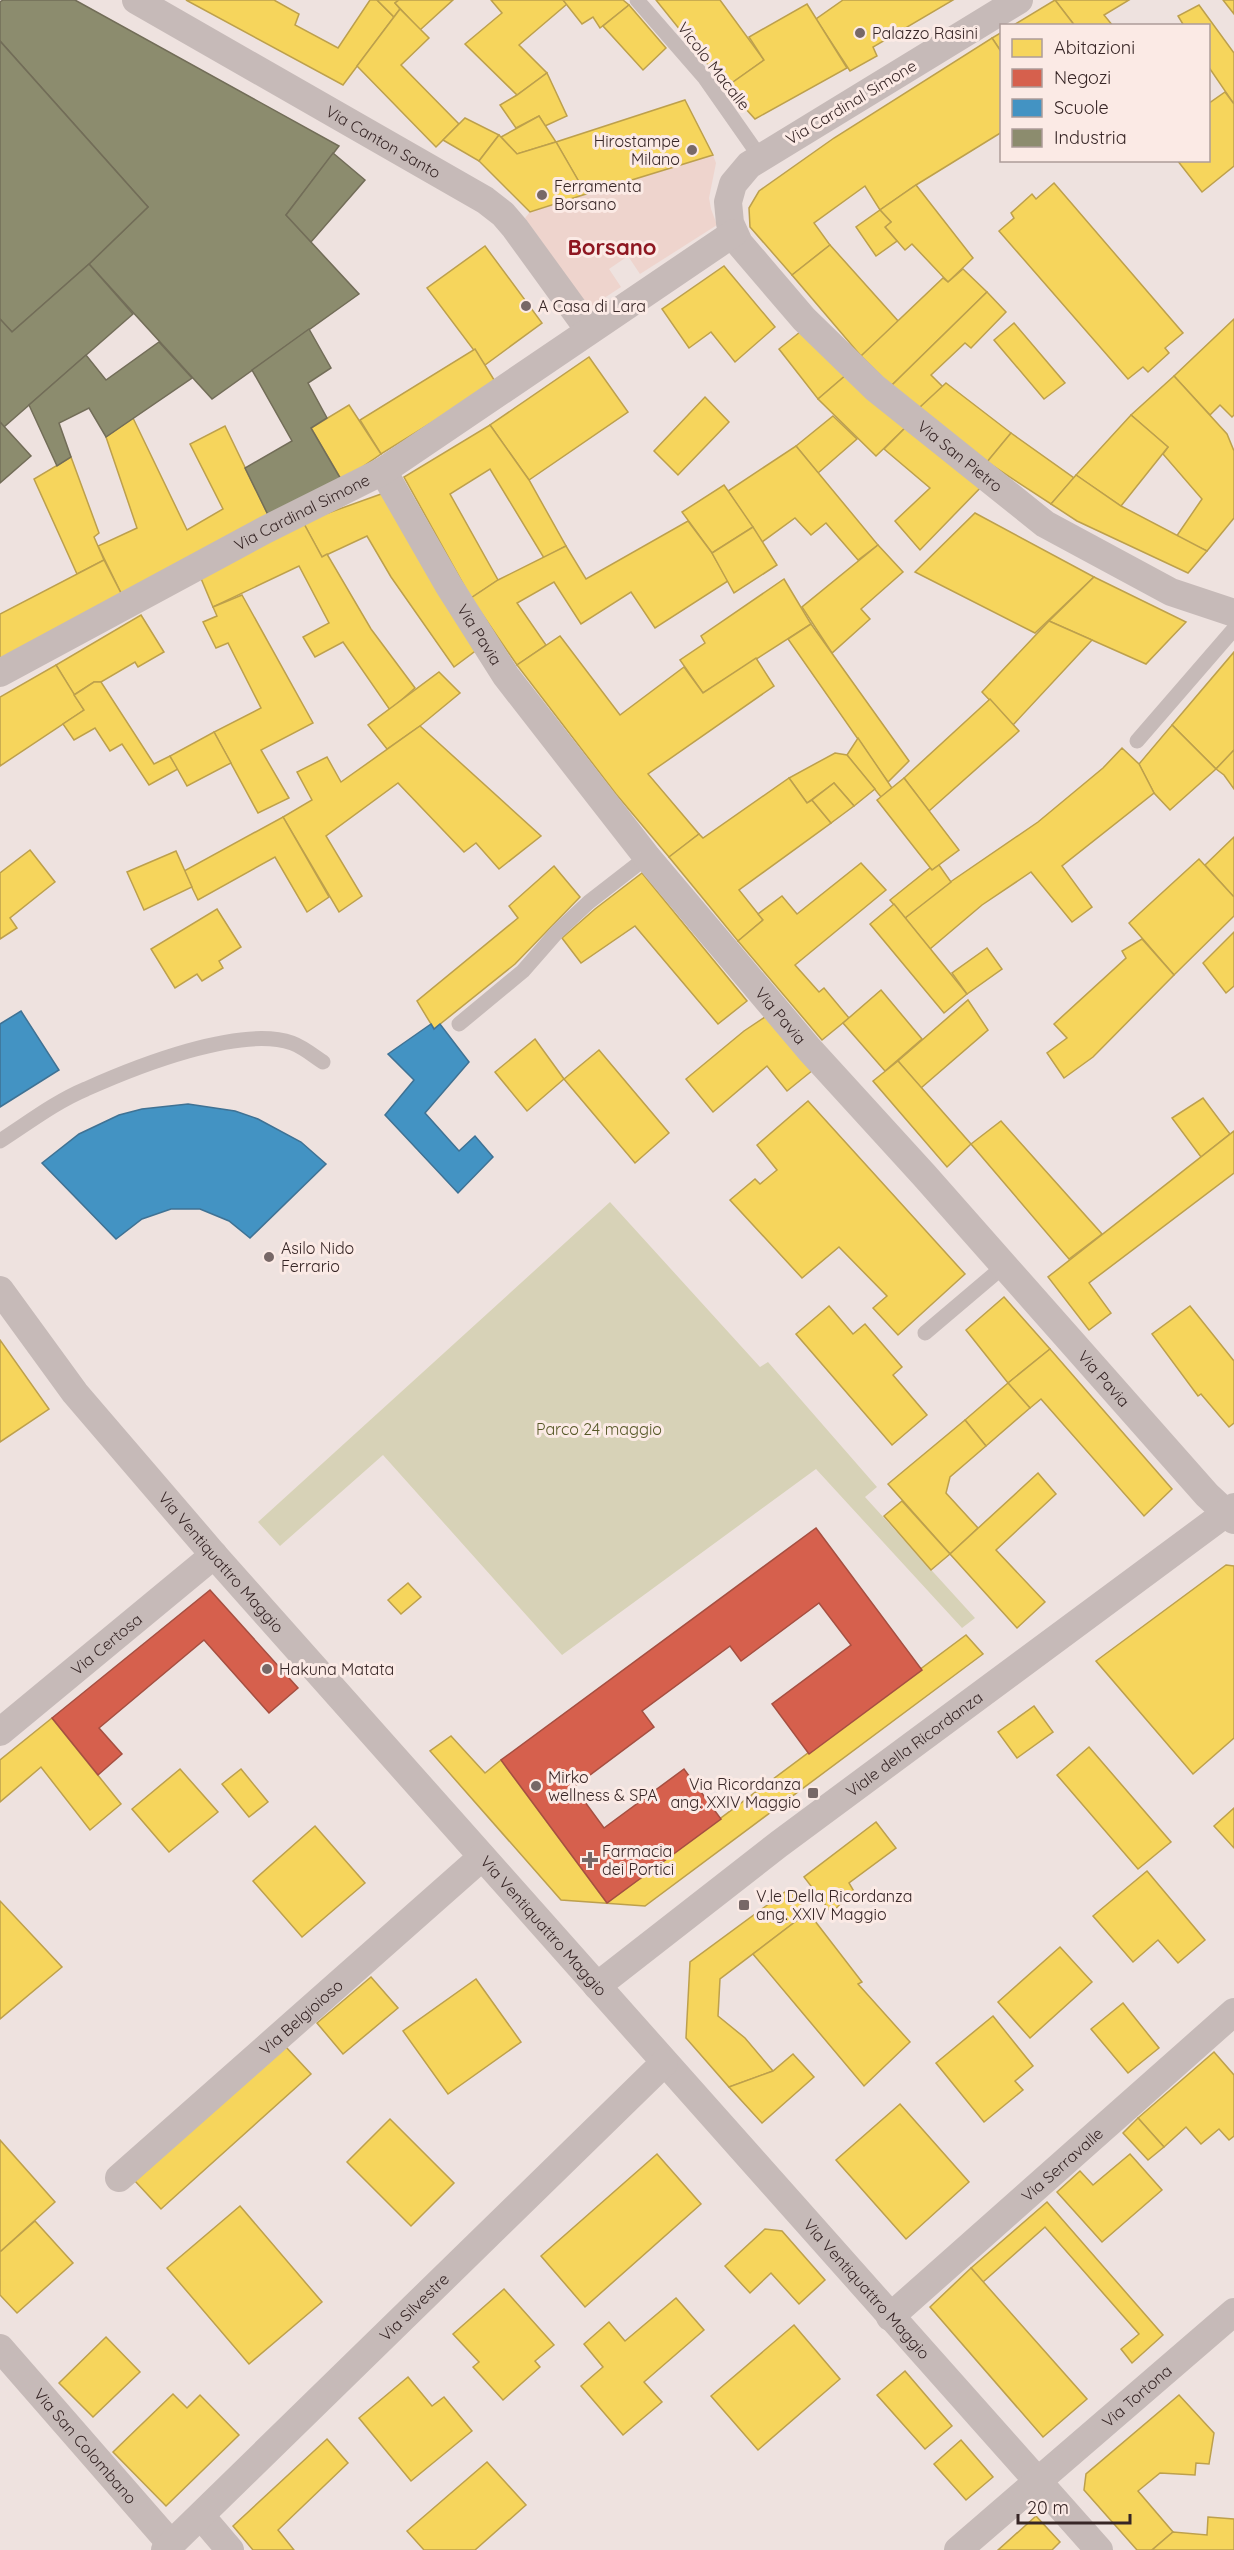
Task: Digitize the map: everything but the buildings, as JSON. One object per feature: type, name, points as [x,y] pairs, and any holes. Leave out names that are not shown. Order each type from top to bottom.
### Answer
[{"type":"street","name":"Via Canton Santo","points":[[136,0],[464,186],[493,206],[515,228],[589,330]]},
{"type":"street","name":"Via Cardinal Simone","points":[[0,673],[265,531],[383,471],[734,234],[727,209],[731,190],[744,169],[760,157],[1020,0]]},
{"type":"street","name":"Via San Pietro","points":[[734,234],[745,252],[804,319],[875,388],[1045,524],[1172,592],[1234,613]]},
{"type":"street","name":"Via Pavia","points":[[383,471],[449,586],[506,676],[647,857],[808,1049],[1201,1489],[1231,1514]]},
{"type":"street","name":"Via Ventiquattro Maggio","points":[[0,1290],[75,1393],[214,1555],[1099,2550]]},
{"type":"street","name":"Viale della Ricordanza","points":[[597,1986],[779,1844],[1231,1514]]},
{"type":"street","name":"Via Certosa","points":[[0,1732],[214,1555]]},
{"type":"street","name":"Via Belgioioso","points":[[119,2178],[482,1857]]},
{"type":"street","name":"Via Serravalle","points":[[890,2317],[1234,2012]]},
{"type":"street","name":"Via Silvestre","points":[[168,2547],[664,2063]]},
{"type":"street","name":"Via Tortona","points":[[958,2550],[1234,2312]]},
{"type":"street","name":"Via San Colombano","points":[[0,2348],[168,2547]]},
{"type":"street","points":[[201,2516],[230,2550]]},
{"type":"lane","name":"Vicolo Macalle","points":[[638,0],[704,78],[760,157]]},
{"type":"lane","points":[[1137,741],[1234,629]]},
{"type":"lane","points":[[459,1024],[523,971],[589,902],[647,857]]},
{"type":"lane","points":[[0,1141],[85,1089],[208,1045],[231,1040],[260,1039],[292,1043],[323,1062]]},
{"type":"lane","points":[[926,1333],[1004,1266]]},
{"type":"green space","name":"Parco 24 maggio","points":[[610,1202],[760,1367],[768,1362],[877,1487],[865,1497],[975,1618],[962,1628],[816,1469],[562,1655],[383,1455],[280,1546],[258,1522]]},
{"type":"shaded area","points":[[713,155],[716,163],[709,198],[717,225],[640,274],[628,256],[609,269],[621,287],[589,308],[525,218],[530,212]]},
{"type":"place","name":"Palazzo Rasini","points":[[860,33]]},
{"type":"place","name":"Hirostampe Milano","points":[[692,150]]},
{"type":"place","name":"Ferramenta Borsano","points":[[542,195]]},
{"type":"place","name":"A Casa di Lara","points":[[526,306]]},
{"type":"place","name":"Asilo Nido Ferrario","points":[[269,1257]]},
{"type":"place","name":"Hakuna Matata","points":[[267,1669]]},
{"type":"place","name":"Mirko wellness & SPA","points":[[536,1786]]},
{"type":"place","name":"Via Ricordanza ang. XXIV Maggio","points":[[813,1793]]},
{"type":"place","name":"Farmacia dei Portici","points":[[590,1860]]},
{"type":"place","name":"V.le Della Ricordanza ang. XXIV Maggio","points":[[744,1905]]},
{"type":"district","name":"Borsano","points":[[612,247]]}]
